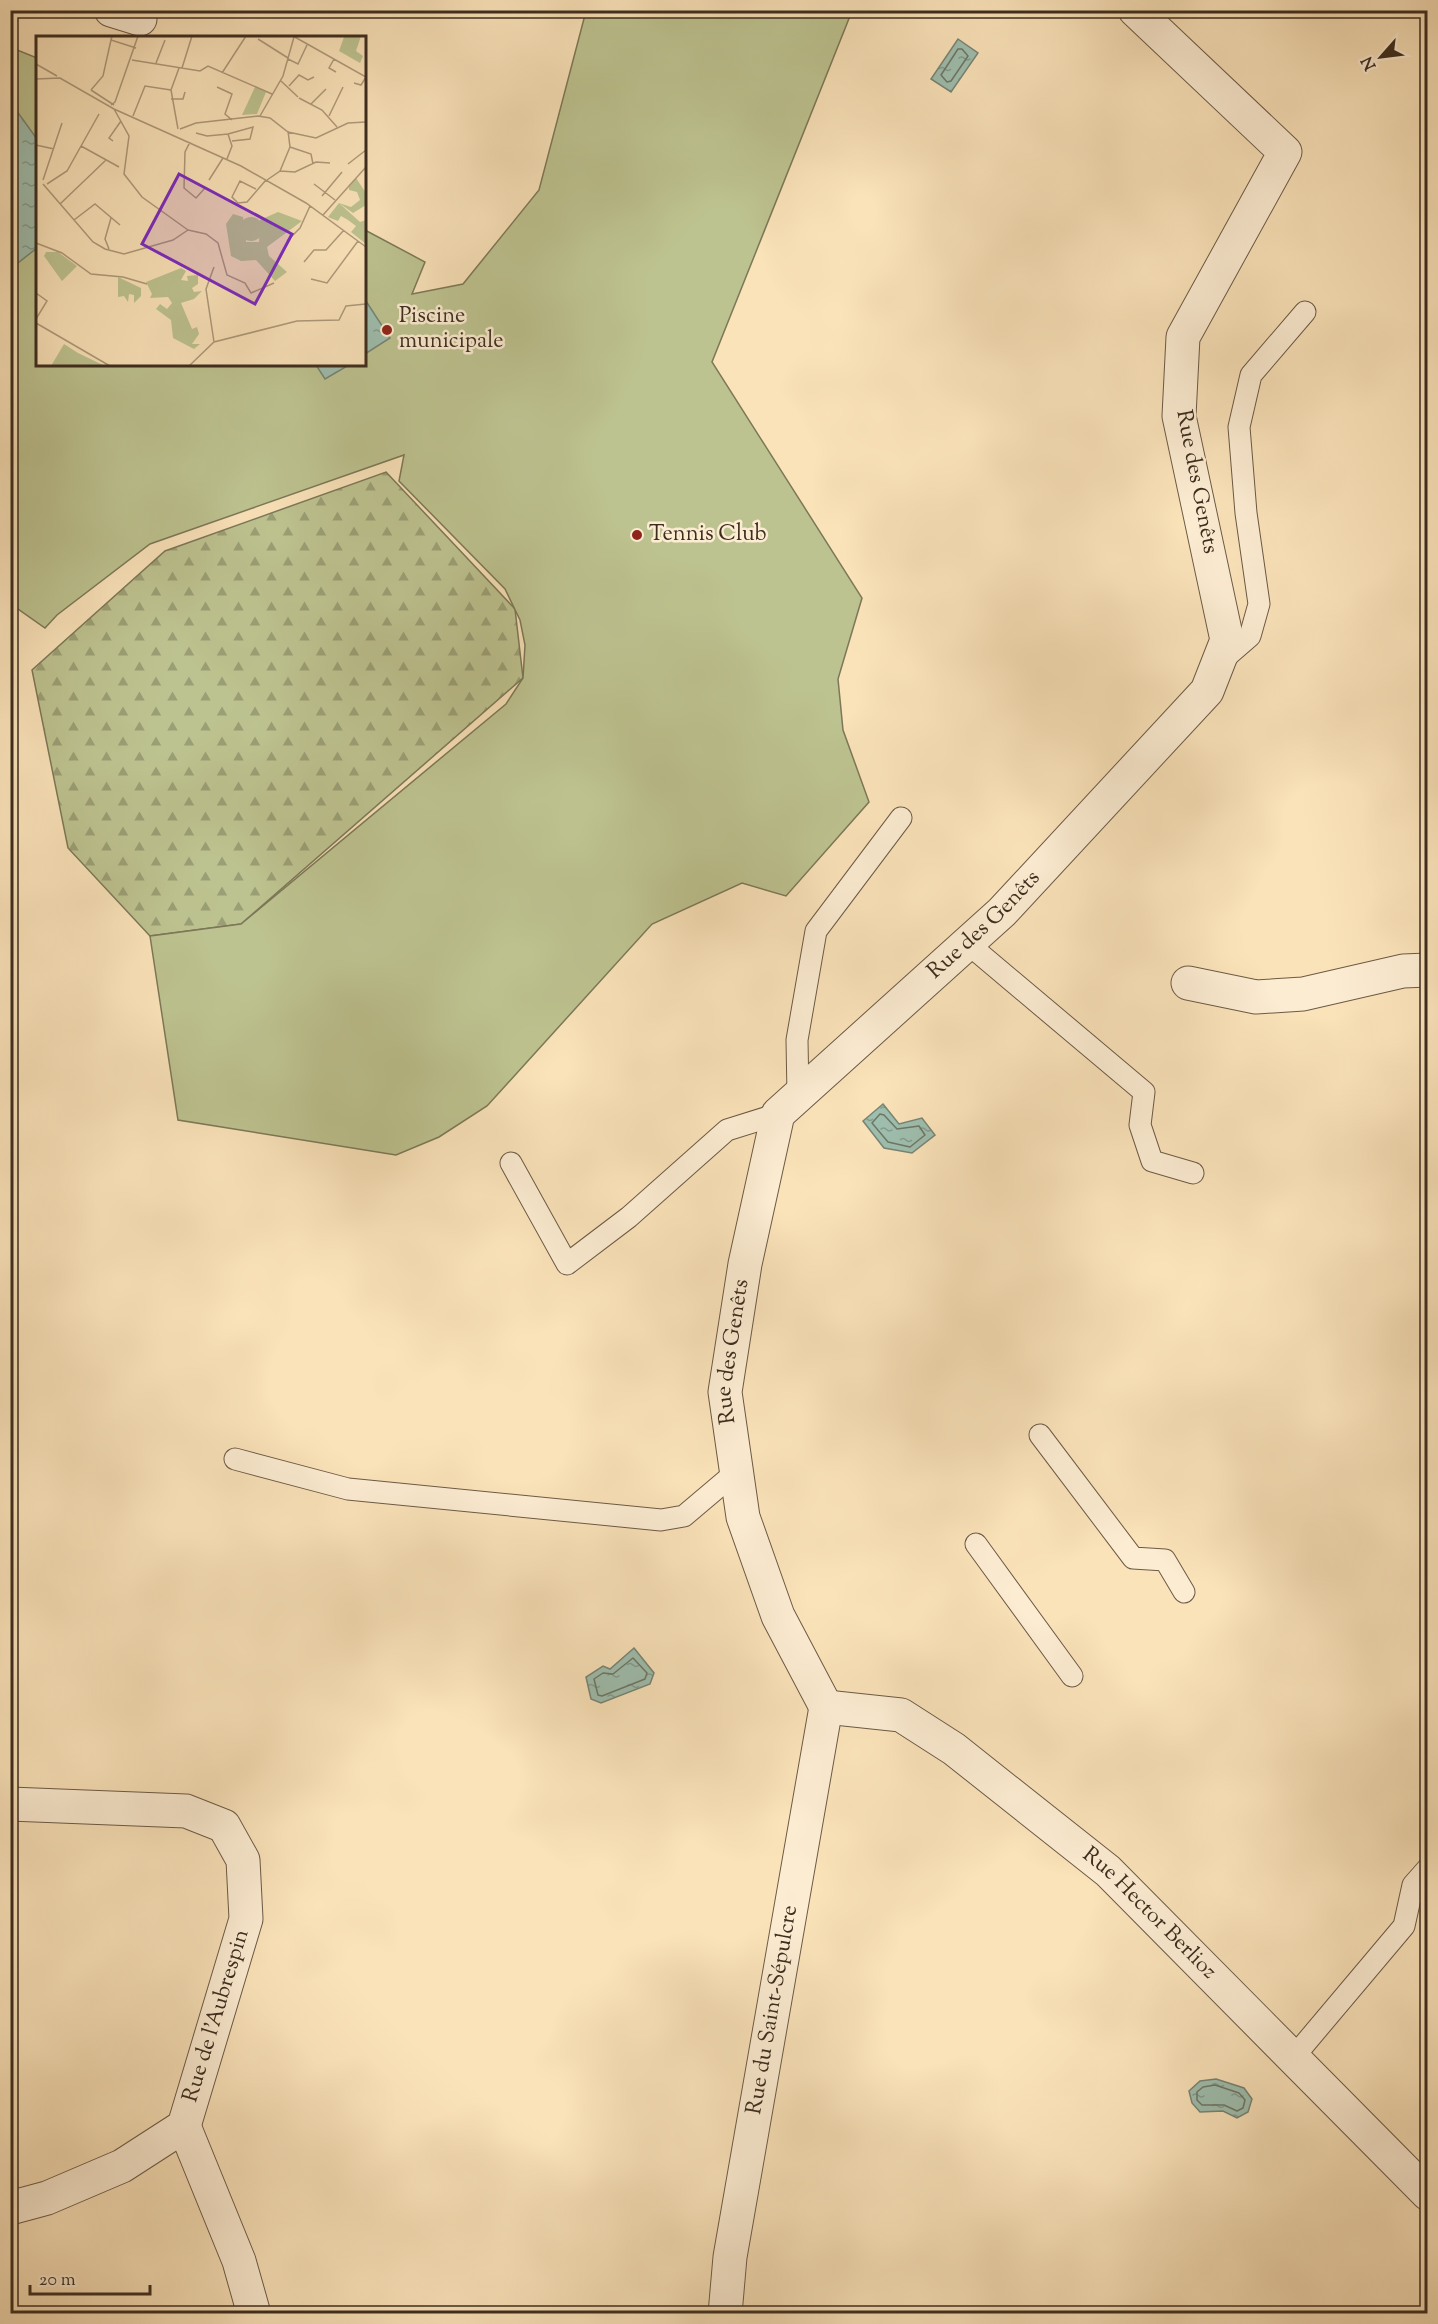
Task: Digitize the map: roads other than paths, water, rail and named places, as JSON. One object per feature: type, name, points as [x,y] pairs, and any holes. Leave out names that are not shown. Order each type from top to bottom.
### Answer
[{"type":"street","name":"Rue des Genêts","points":[[826,1707],[778,1616],[743,1517],[725,1392],[745,1264],[788,1104],[1002,912],[1207,691],[1227,640],[1179,416],[1183,337],[1285,152],[1135,10]]},
{"type":"street","points":[[1188,983],[1256,997],[1303,994],[1403,970],[1428,970]]},
{"type":"street","name":"Rue Hector Berlioz","points":[[826,1707],[901,1715],[954,1749],[1108,1871],[1428,2194]]},
{"type":"street","name":"Rue du Saint-Sépulcre","points":[[725,2313],[730,2257],[826,1707]]},
{"type":"street","name":"Rue de l'Aubrespin","points":[[10,1804],[186,1811],[224,1826],[243,1860],[246,1919],[184,2126],[122,2166],[48,2198],[10,2208]]},
{"type":"street","points":[[184,2126],[239,2260],[254,2313]]},
{"type":"lane","points":[[1218,664],[1251,636],[1259,604],[1246,513],[1239,427],[1251,375],[1305,312]]},
{"type":"lane","points":[[511,1163],[567,1264],[629,1217],[728,1130],[788,1104],[816,931],[901,818]]},
{"type":"lane","points":[[967,943],[1144,1092],[1140,1125],[1152,1161],[1193,1173]]},
{"type":"lane","points":[[1040,1434],[1133,1558],[1165,1560],[1184,1592]]},
{"type":"lane","points":[[235,1459],[348,1489],[661,1520],[684,1515],[736,1472]]},
{"type":"lane","points":[[976,1544],[1072,1676]]},
{"type":"lane","points":[[1292,2059],[1404,1926],[1413,1885],[1428,1868]]},
{"type":"water","points":[[958,39],[978,53],[951,92],[931,79]]},
{"type":"water","points":[[11,103],[36,138],[36,249],[14,266],[10,262]]},
{"type":"water","points":[[366,301],[390,338],[366,353]]},
{"type":"water","points":[[317,366],[347,366],[325,379]]},
{"type":"water","points":[[883,1104],[899,1124],[922,1118],[935,1135],[912,1153],[884,1148],[863,1121]]},
{"type":"water","points":[[634,1648],[654,1673],[650,1684],[601,1703],[591,1699],[586,1677],[603,1666],[610,1669]]},
{"type":"water","points":[[1216,2079],[1244,2088],[1252,2099],[1248,2112],[1237,2118],[1223,2111],[1200,2112],[1192,2103],[1189,2091],[1200,2081]]},
{"type":"place","name":"Piscine municipale","points":[[387,330]]},
{"type":"place","name":"Tennis Club","points":[[637,535]]}]
